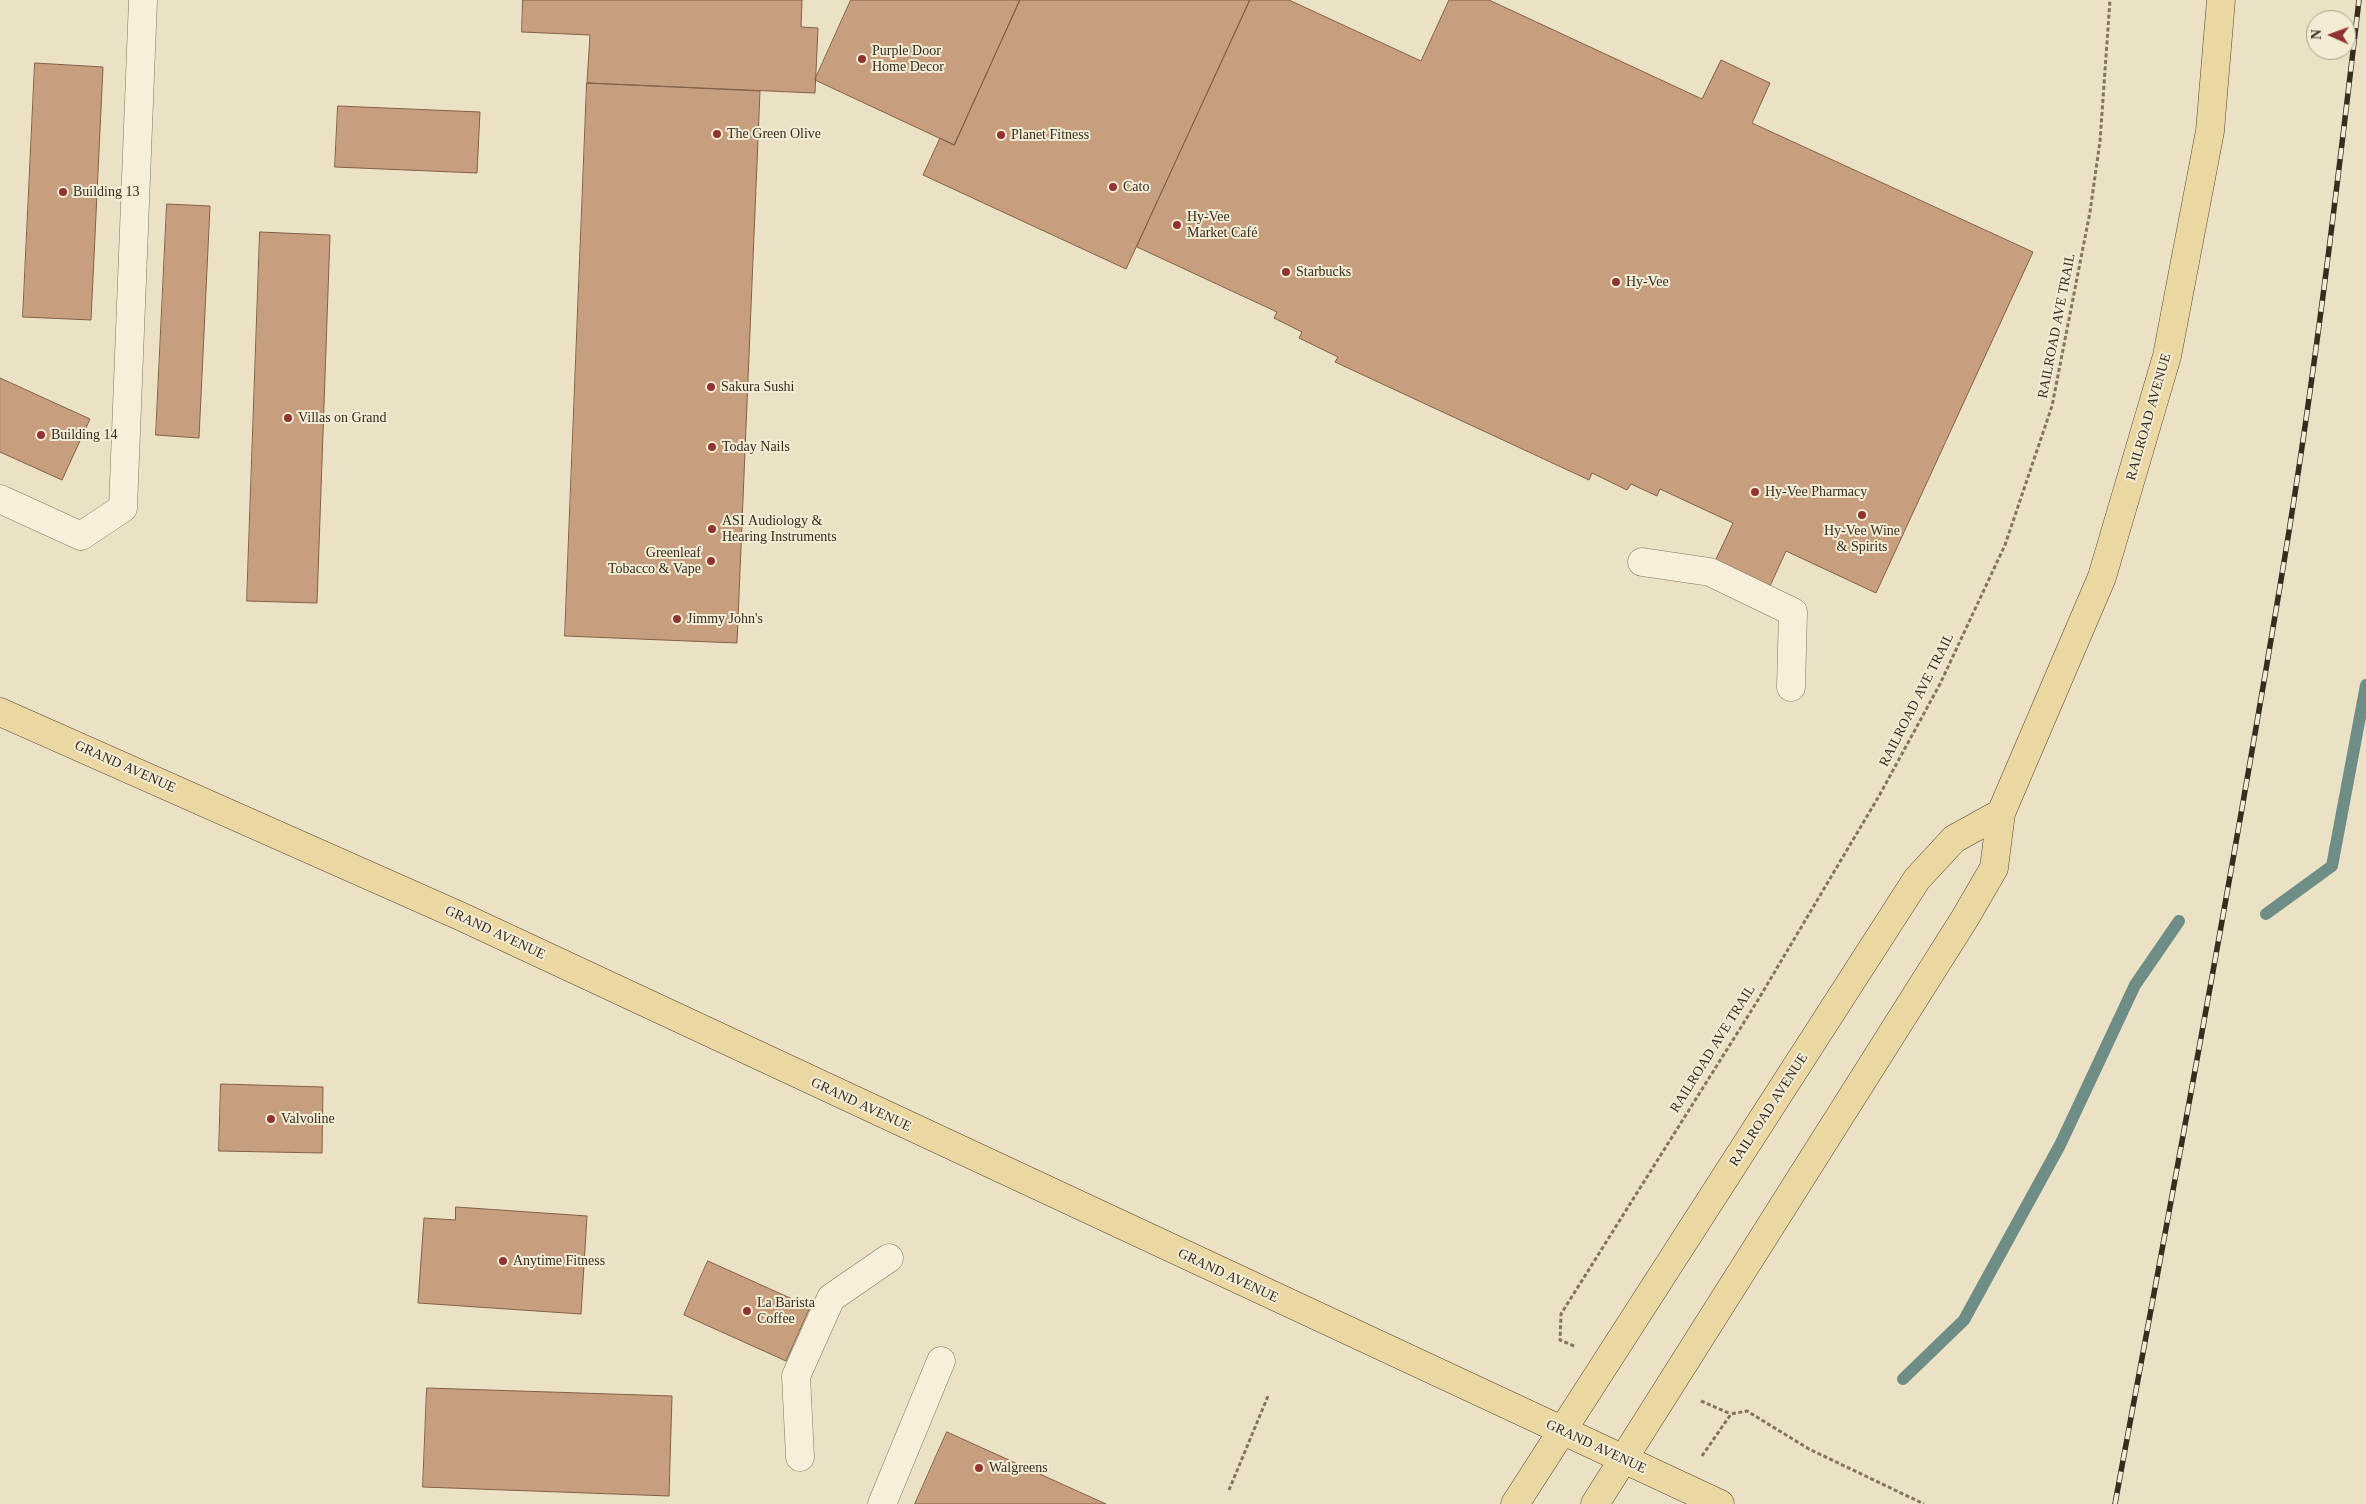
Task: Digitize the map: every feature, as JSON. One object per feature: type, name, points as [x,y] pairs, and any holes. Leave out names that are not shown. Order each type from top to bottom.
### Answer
[{"type":"main road","name":"RAILROAD AVENUE","points":[[1595,1504],[1965,918],[1994,868],[2001,813],[2102,577],[2167,356],[2210,131],[2221,0]]},
{"type":"main road","name":"GRAND AVENUE","points":[[0,712],[460,916],[1562,1432],[1720,1504]]},
{"type":"main road","name":"RAILROAD AVENUE","points":[[1515,1504],[1917,880],[1954,839],[2001,813]]},
{"type":"street","points":[[0,498],[81,536],[123,508],[143,0]]},
{"type":"street","points":[[1642,562],[1710,572],[1793,612],[1791,687]]},
{"type":"street","points":[[800,1457],[796,1376],[832,1298],[890,1258]]},
{"type":"street","points":[[882,1504],[941,1361]]},
{"type":"path","name":"RAILROAD AVE TRAIL","points":[[1560,1340],[1561,1314],[1753,1008],[1879,796],[1940,684],[2005,545],[2052,406],[2090,212],[2100,141],[2110,0]]},
{"type":"path","points":[[1229,1490],[1268,1396]]},
{"type":"path","points":[[1731,1414],[1747,1411],[1756,1414],[1809,1449],[1924,1504]]},
{"type":"building","points":[[523,0],[802,0],[801,27],[818,28],[815,93],[587,83],[590,35],[522,32]]},
{"type":"building","points":[[851,0],[1020,0],[954,145],[815,80]]},
{"type":"building","points":[[1020,0],[1250,0],[1126,269],[923,175],[940,138],[954,145]]},
{"type":"building","name":"Hy-Vee","points":[[1250,0],[1289,0],[1421,61],[1449,0],[1489,0],[1702,99],[1721,60],[1770,83],[1752,123],[2033,252],[1876,593],[1786,551],[1765,597],[1710,572],[1733,523],[1660,489],[1657,496],[1631,484],[1627,490],[1592,473],[1589,480],[1335,362],[1338,357],[1299,338],[1302,332],[1274,318],[1277,312],[1137,247]]},
{"type":"building","name":"Building 13","points":[[35,63],[103,67],[91,320],[23,317]]},
{"type":"building","points":[[587,83],[760,91],[737,643],[565,636]]},
{"type":"building","points":[[338,106],[480,112],[477,173],[335,167]]},
{"type":"building","points":[[167,204],[210,206],[199,438],[156,435]]},
{"type":"building","name":"Villas on Grand","points":[[260,232],[330,235],[317,603],[247,601]]},
{"type":"building","name":"Building 14","points":[[0,378],[90,419],[62,480],[0,452]]},
{"type":"building","name":"Valvoline","points":[[221,1084],[323,1087],[322,1153],[219,1151]]},
{"type":"building","name":"Anytime Fitness","points":[[456,1207],[587,1216],[581,1314],[418,1303],[424,1218],[455,1220]]},
{"type":"building","name":"La Barista Coffee","points":[[708,1261],[810,1307],[786,1361],[684,1315]]},
{"type":"building","points":[[427,1388],[672,1396],[669,1496],[423,1487]]},
{"type":"building","name":"Walgreens","points":[[947,1432],[1106,1504],[915,1504]]},
{"type":"waterway","points":[[2266,914],[2332,866],[2366,685]]},
{"type":"waterway","points":[[1903,1379],[1964,1320],[2060,1145],[2135,985],[2179,921]]},
{"type":"railway","points":[[2115,1504],[2223,916],[2284,562],[2316,352],[2359,0]]},
{"type":"place","name":"Purple Door Home Decor","points":[[862,59]]},
{"type":"place","name":"The Green Olive","points":[[717,134]]},
{"type":"place","name":"Planet Fitness","points":[[1001,135]]},
{"type":"place","name":"Cato","points":[[1113,187]]},
{"type":"place","name":"Building 13","points":[[63,192]]},
{"type":"place","name":"Hy-Vee Market Café","points":[[1177,225]]},
{"type":"place","name":"Starbucks","points":[[1286,272]]},
{"type":"place","name":"Hy-Vee","points":[[1616,282]]},
{"type":"place","name":"Sakura Sushi","points":[[711,387]]},
{"type":"place","name":"Villas on Grand","points":[[288,418]]},
{"type":"place","name":"Building 14","points":[[41,435]]},
{"type":"place","name":"Today Nails","points":[[712,447]]},
{"type":"place","name":"Hy-Vee Pharmacy","points":[[1755,492]]},
{"type":"place","name":"Hy-Vee Wine & Spirits","points":[[1862,515]]},
{"type":"place","name":"ASI Audiology & Hearing Instruments","points":[[712,529]]},
{"type":"place","name":"Greenleaf Tobacco & Vape","points":[[711,561]]},
{"type":"place","name":"Jimmy John's","points":[[677,619]]},
{"type":"place","name":"Valvoline","points":[[271,1119]]},
{"type":"place","name":"Anytime Fitness","points":[[503,1261]]},
{"type":"place","name":"La Barista Coffee","points":[[747,1311]]},
{"type":"place","name":"Walgreens","points":[[979,1468]]}]
